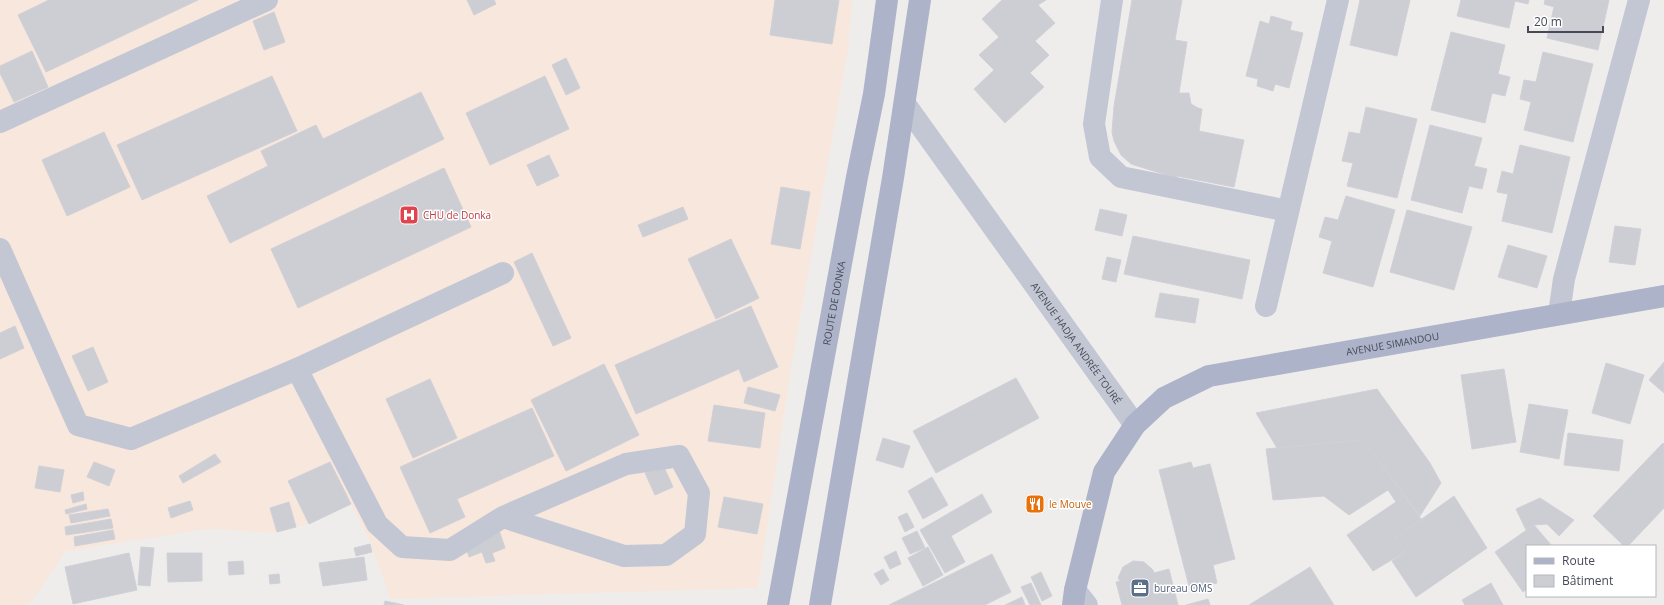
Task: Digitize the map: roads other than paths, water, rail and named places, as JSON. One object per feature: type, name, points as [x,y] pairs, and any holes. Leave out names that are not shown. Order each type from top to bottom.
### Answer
[{"type":"main road","name":"ROUTE DE DONKA","points":[[778,605],[855,185],[874,94],[887,0]]},
{"type":"main road","points":[[820,605],[905,104],[920,0]]},
{"type":"main road","name":"AVENUE SIMANDOU","points":[[1135,424],[1164,398],[1209,376],[1664,296]]},
{"type":"main road","points":[[1078,600],[1104,472],[1135,424]]},
{"type":"street","points":[[0,122],[266,0]]},
{"type":"street","points":[[1112,0],[1094,124],[1100,157],[1121,177],[1288,211]]},
{"type":"street","points":[[1266,306],[1338,0]]},
{"type":"street","points":[[1559,314],[1564,279],[1639,0]]},
{"type":"street","name":"AVENUE HADJA ANDRÉE TOURÉ","points":[[905,104],[1135,424]]},
{"type":"street","points":[[0,249],[78,425],[131,438],[297,369],[503,273]]},
{"type":"street","points":[[297,369],[377,524],[402,547],[450,550],[503,517],[626,464],[679,456],[699,493],[695,534],[666,555],[624,556],[503,517]]},
{"type":"place","name":"CHU de Donka","points":[[409,215]]},
{"type":"place","name":"le Mouve","points":[[1035,504]]},
{"type":"place","name":"bureau OMS","points":[[1140,588]]}]
